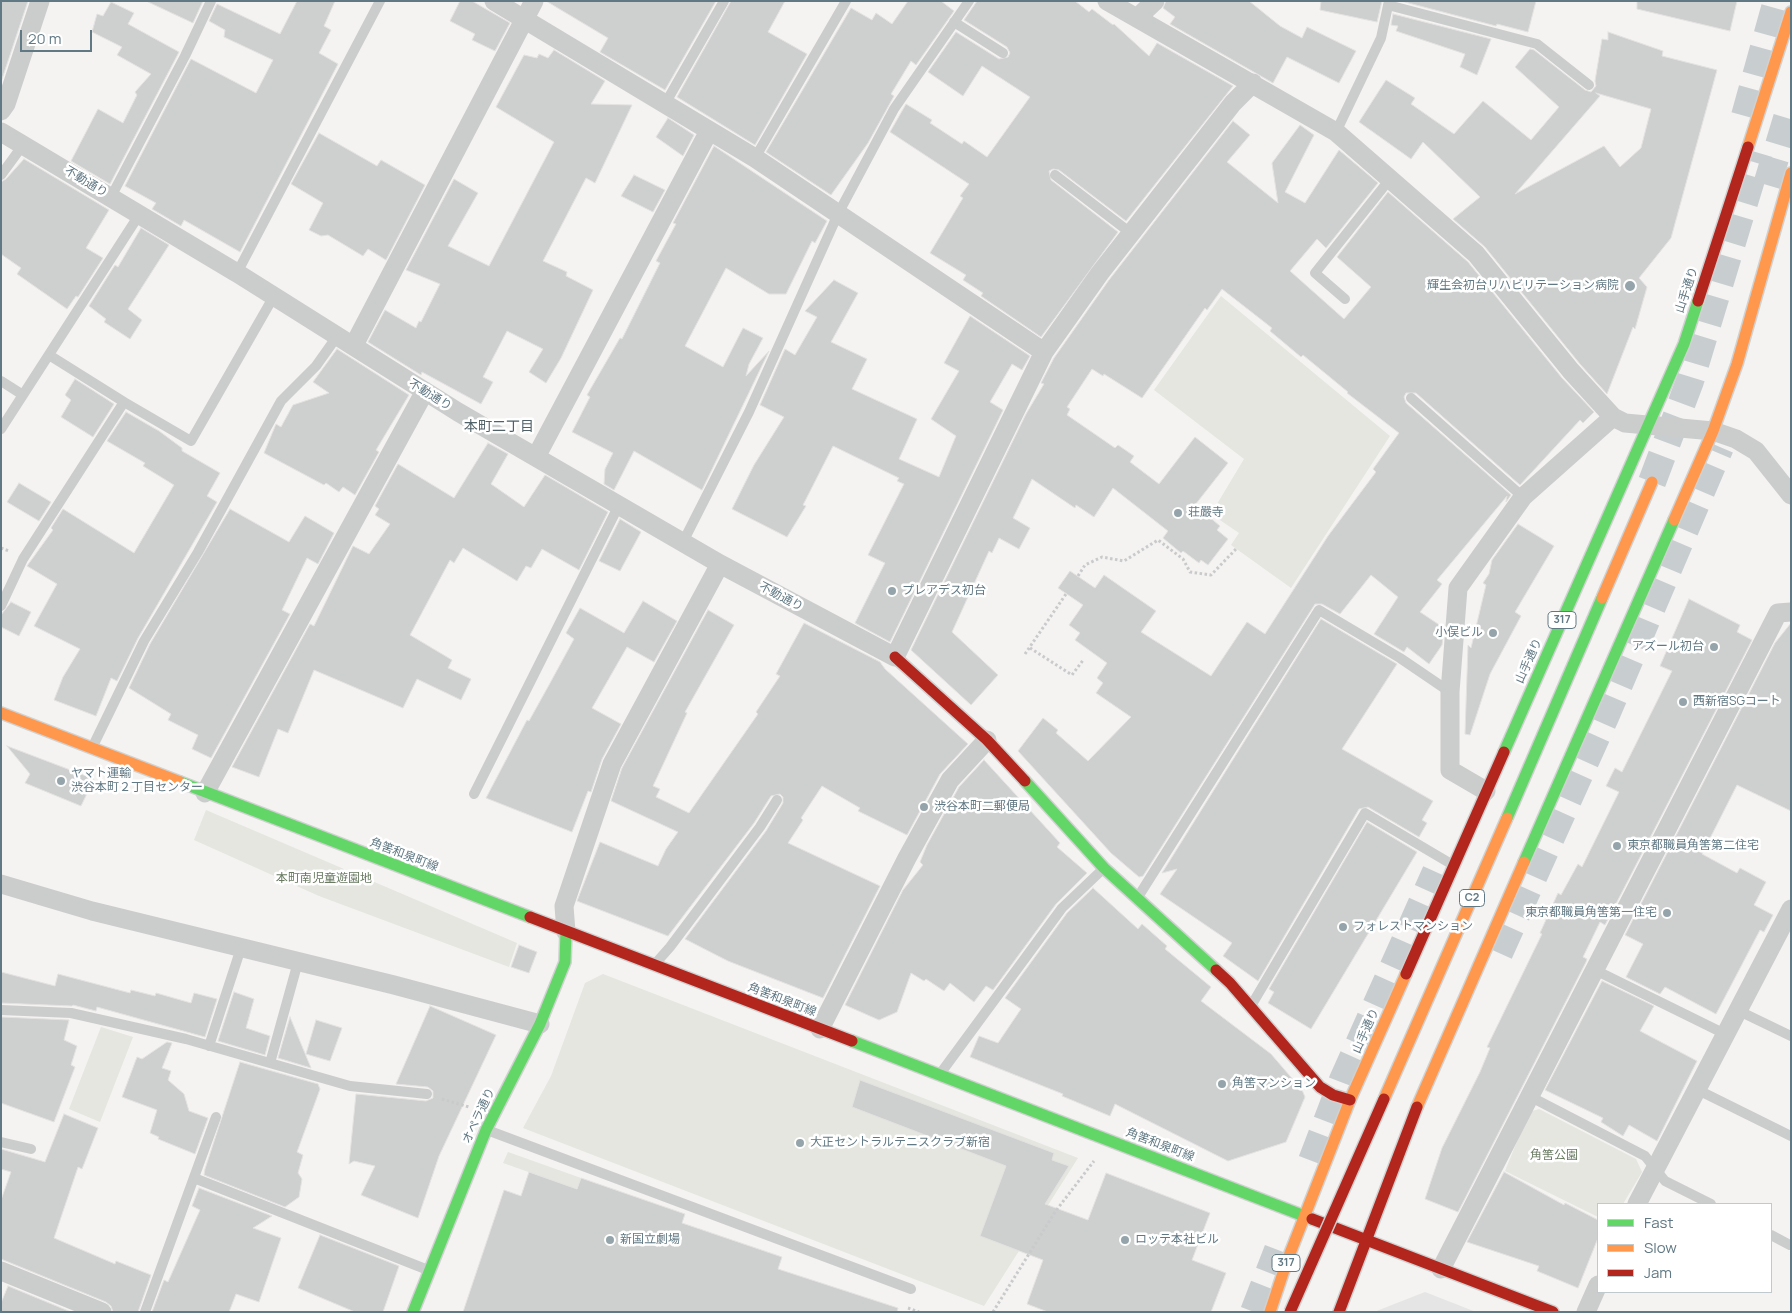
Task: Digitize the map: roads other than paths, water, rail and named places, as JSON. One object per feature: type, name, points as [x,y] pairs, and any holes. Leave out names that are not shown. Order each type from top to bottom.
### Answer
[{"type":"main road","name":"山手通り","points":[[1270,1312],[1350,1100],[1684,344],[1791,12]]},
{"type":"main road","points":[[1339,1312],[1409,1124],[1714,431],[1788,197],[1791,173]]},
{"type":"main road","name":"C2","points":[[1290,1312],[1296,1292],[1520,790],[1652,482]]},
{"type":"main road","points":[[894,657],[987,740],[1104,868],[1230,983],[1320,1087],[1333,1095],[1350,1100]]},
{"type":"main road","name":"角筈和泉町線","points":[[1,713],[1553,1312]]},
{"type":"main road","name":"オペラ通り","points":[[413,1312],[486,1130],[540,1024],[565,962],[566,932]]},
{"type":"main road","points":[[1336,1244],[1348,1217]]},
{"type":"street","points":[[494,1],[755,158],[1044,352]]},
{"type":"street","points":[[354,345],[534,1]]},
{"type":"street","points":[[1107,1],[1336,132],[1476,254],[1571,371],[1613,417],[1625,423],[1714,431],[1736,439],[1756,451],[1791,495]]},
{"type":"street","points":[[1138,18],[1155,1]]},
{"type":"street","points":[[1,111],[6,104],[39,2]]},
{"type":"street","points":[[894,657],[1044,352],[1100,273],[1233,104],[1253,83]]},
{"type":"street","points":[[536,457],[709,131]]},
{"type":"street","name":"不動通り","points":[[1,132],[237,273],[425,391],[536,457],[720,564],[894,657]]},
{"type":"street","points":[[206,793],[425,391]]},
{"type":"street","points":[[1486,791],[1450,770],[1450,692],[1458,588],[1523,497],[1613,417]]},
{"type":"street","points":[[566,932],[564,906],[612,764],[720,564]]},
{"type":"street","points":[[1441,1269],[1531,1097],[1778,612],[1791,612]]},
{"type":"street","points":[[820,1029],[907,858],[950,780],[987,740]]},
{"type":"street","points":[[1,884],[92,911],[540,1024]]},
{"type":"street","points":[[1637,1203],[1737,1010],[1786,932],[1791,909]]},
{"type":"street","points":[[1,1271],[102,1312]]},
{"type":"street","points":[[1586,1312],[1597,1287]]},
{"type":"lane","points":[[111,197],[185,56],[211,1]]},
{"type":"lane","points":[[237,273],[380,1]]},
{"type":"lane","points":[[665,104],[724,1]]},
{"type":"lane","points":[[755,158],[846,1]]},
{"type":"lane","points":[[683,542],[749,412],[838,214],[894,109],[969,1]]},
{"type":"lane","points":[[1336,132],[1381,38],[1388,3],[1537,44],[1589,85]]},
{"type":"lane","points":[[954,22],[1004,53]]},
{"type":"lane","points":[[1,175],[23,145]]},
{"type":"lane","points":[[1055,175],[1132,234]]},
{"type":"lane","points":[[1345,299],[1315,273],[1390,179]]},
{"type":"lane","points":[[1,429],[139,215]]},
{"type":"lane","points":[[50,355],[124,402],[191,440],[274,296]]},
{"type":"lane","points":[[92,749],[144,641],[198,552],[281,401],[316,366],[338,335]]},
{"type":"lane","points":[[1,381],[23,395]]},
{"type":"lane","points":[[1411,398],[1523,497]]},
{"type":"lane","points":[[1,606],[23,559],[124,402]]},
{"type":"lane","points":[[474,794],[619,505]]},
{"type":"lane","points":[[1137,898],[1319,610],[1400,658],[1450,692]]},
{"type":"lane","points":[[654,966],[760,827],[777,800]]},
{"type":"lane","points":[[1251,1007],[1365,813],[1454,865]]},
{"type":"lane","points":[[940,1075],[1062,908],[1104,868]]},
{"type":"lane","points":[[209,1046],[241,948]]},
{"type":"lane","points":[[270,1063],[298,962]]},
{"type":"lane","points":[[1595,970],[1724,1034]]},
{"type":"lane","points":[[1,1010],[71,1013],[209,1046],[350,1086],[427,1094]]},
{"type":"lane","points":[[1737,1010],[1791,1036]]},
{"type":"lane","points":[[1696,1089],[1791,1136]]},
{"type":"lane","points":[[1531,1097],[1645,1156],[1665,1181],[1709,1203]]},
{"type":"lane","points":[[145,1312],[216,1117]]},
{"type":"lane","points":[[486,1130],[911,1289]]},
{"type":"lane","points":[[1,1142],[31,1149]]},
{"type":"lane","points":[[194,1178],[429,1270]]},
{"type":"lane","points":[[1772,1236],[1791,1245]]},
{"type":"tunnel","points":[[1745,116],[1777,1]]},
{"type":"tunnel","points":[[1767,185],[1791,105]]},
{"type":"tunnel","points":[[1652,482],[1690,381],[1759,153]]},
{"type":"tunnel","points":[[1499,953],[1605,717],[1720,447]]},
{"type":"tunnel","points":[[1312,1161],[1343,1080],[1436,872]]},
{"type":"tunnel","points":[[1254,1312],[1278,1250]]},
{"type":"place","name":"輝生会初台リハビリテーション病院","points":[[1630,286]]},
{"type":"place","name":"荘嚴寺","points":[[1178,513]]},
{"type":"place","name":"プレアデス初台","points":[[892,591]]},
{"type":"place","name":"小俣ビル","points":[[1493,633]]},
{"type":"place","name":"アズール初台","points":[[1714,647]]},
{"type":"place","name":"西新宿SGコート","points":[[1683,702]]},
{"type":"place","name":"ヤマト運輸 渋谷本町２丁目センター","points":[[61,781]]},
{"type":"place","name":"渋谷本町二郵便局","points":[[924,807]]},
{"type":"place","name":"東京都職員角筈第二住宅","points":[[1617,846]]},
{"type":"place","name":"東京都職員角筈第一住宅","points":[[1667,913]]},
{"type":"place","name":"フォレストマンション","points":[[1343,927]]},
{"type":"place","name":"角筈マンション","points":[[1222,1084]]},
{"type":"place","name":"大正セントラルテニスクラブ新宿","points":[[800,1143]]},
{"type":"place","name":"新国立劇場","points":[[610,1240]]},
{"type":"place","name":"ロッテ本社ビル","points":[[1125,1240]]},
{"type":"district","name":"本町二丁目","points":[[499,427]]},
{"type":"park label","name":"本町南児童遊園地","points":[[324,879]]},
{"type":"park label","name":"角筈公園","points":[[1554,1156]]}]
